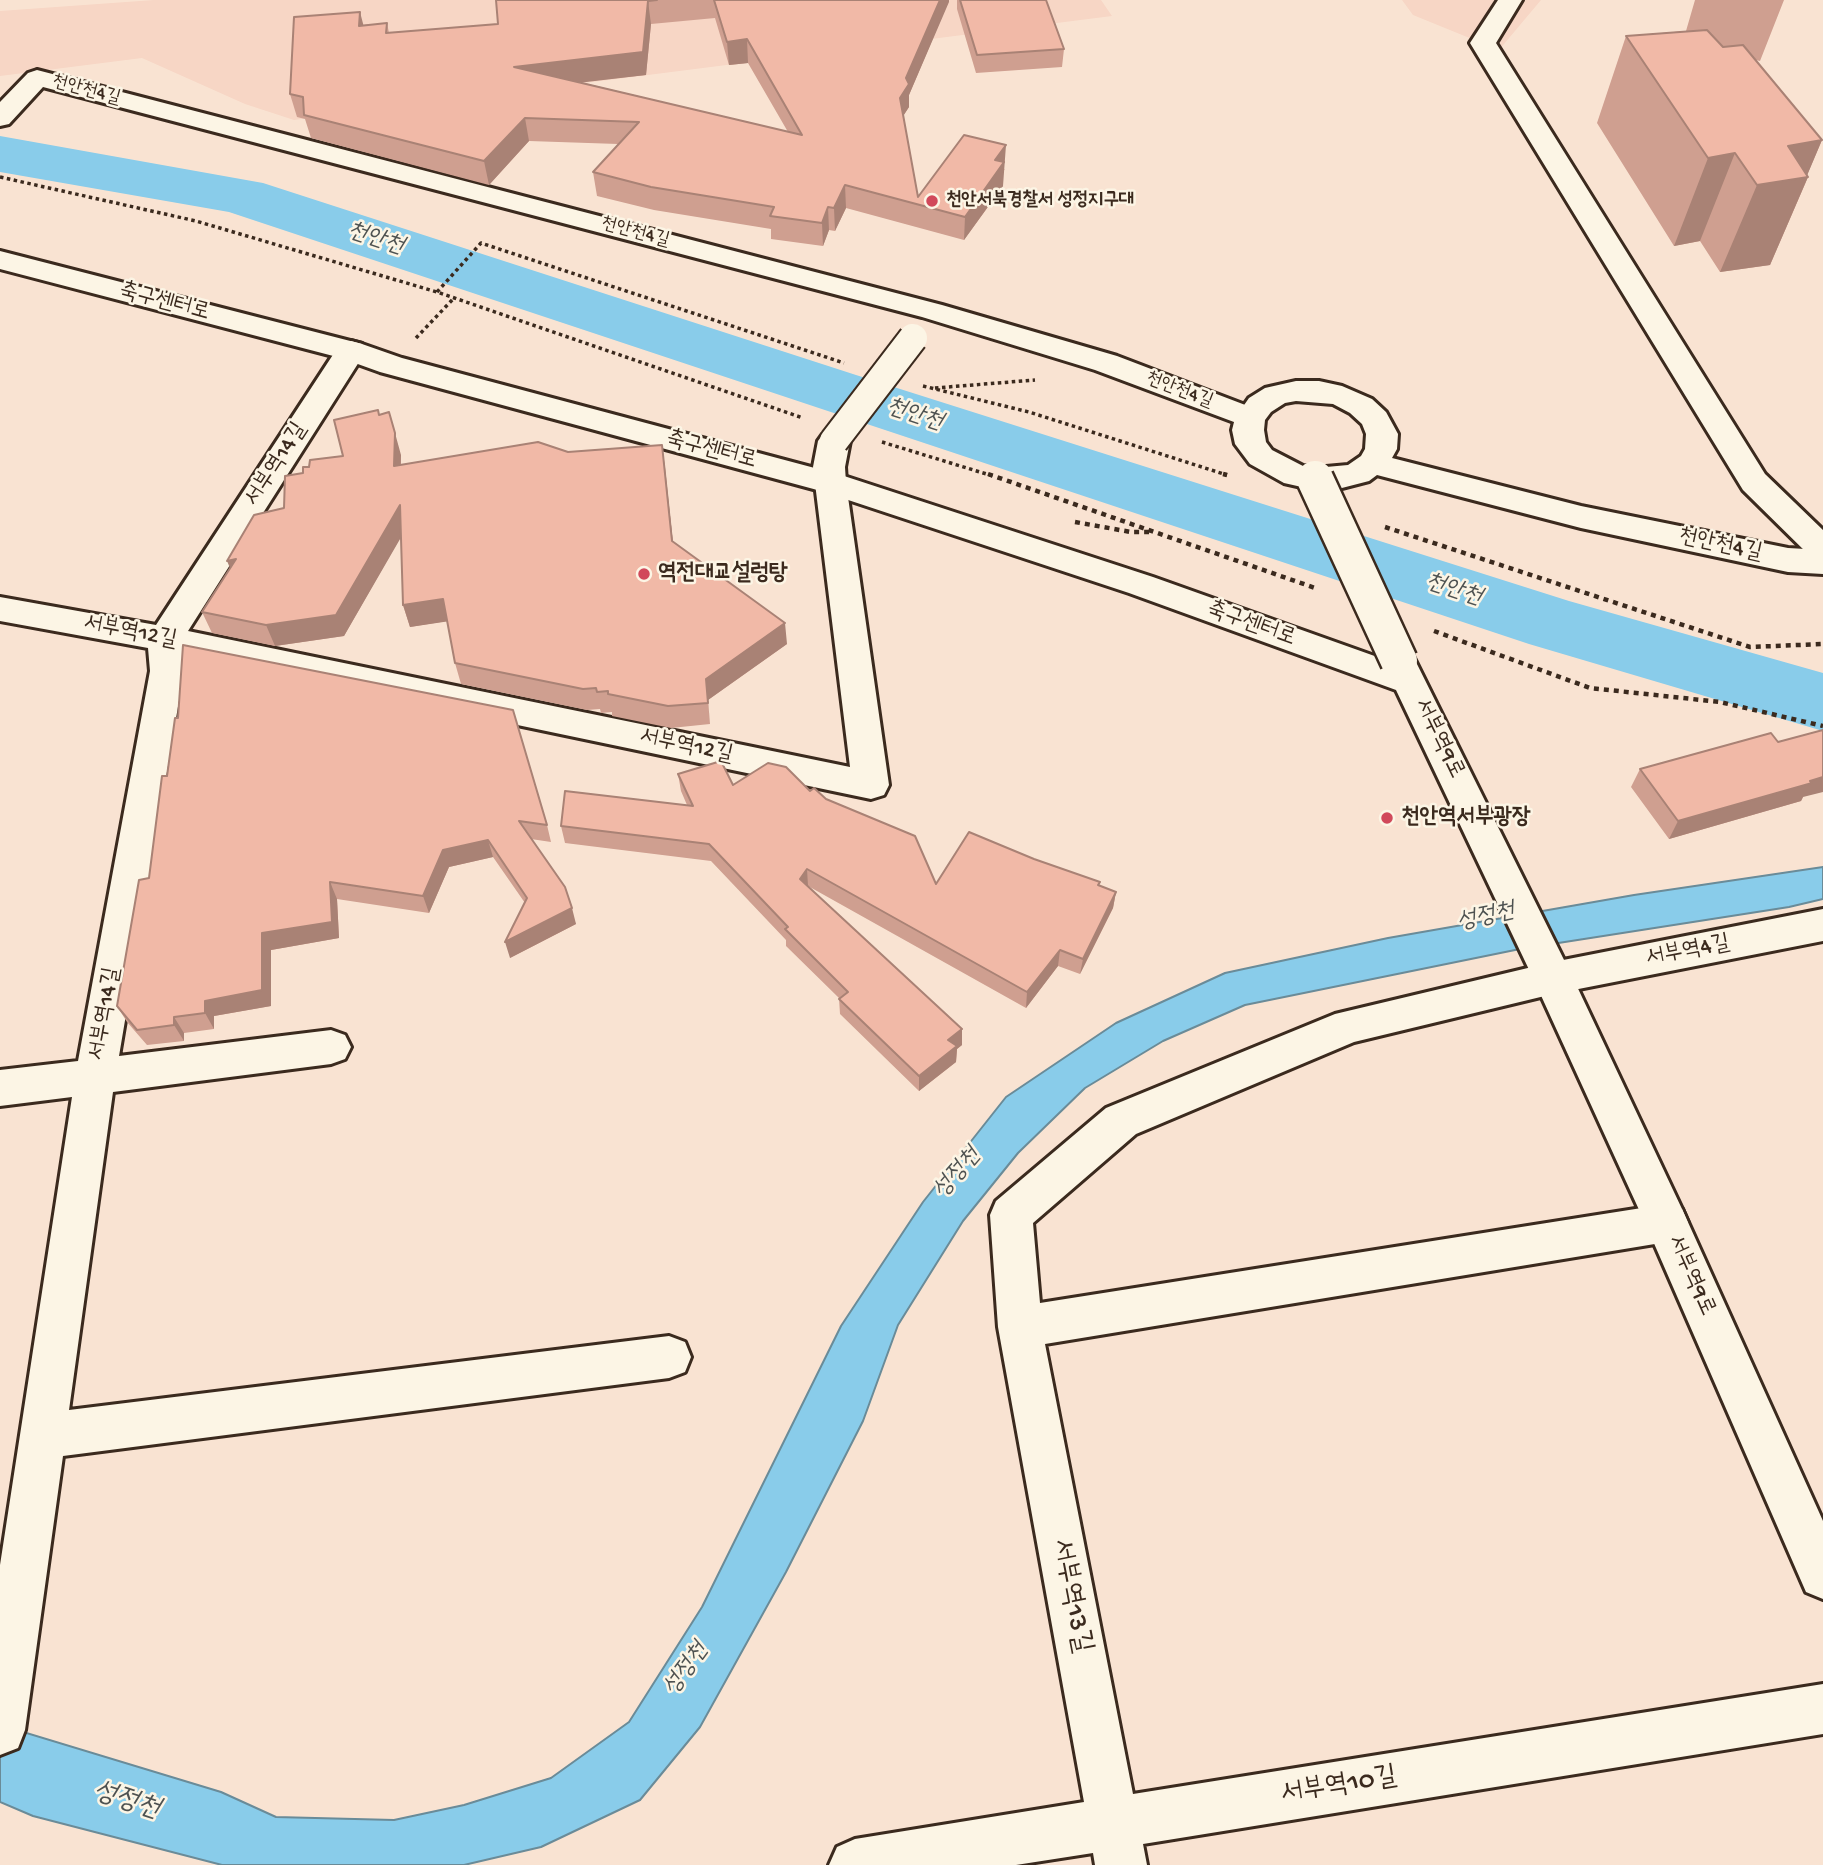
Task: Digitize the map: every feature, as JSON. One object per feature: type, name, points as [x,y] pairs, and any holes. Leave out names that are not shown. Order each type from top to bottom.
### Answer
[{"type":"street","points":[[1510,0],[1483,43],[1754,482],[1823,549]]},
{"type":"street","name":"천안천4길","points":[[0,118],[37,78],[932,310],[1106,363],[1250,418]]},
{"type":"street","name":"축구센터로","points":[[0,260],[351,351],[391,365],[830,483],[1405,671]]},
{"type":"street","name":"서부역12길","points":[[0,609],[165,639],[871,785],[829,467],[834,441],[932,310]]},
{"type":"street","name":"서부역14길","points":[[0,1730],[95,1076],[167,670],[165,639],[351,351]]},
{"type":"street","points":[[1296,391],[1319,391],[1342,396],[1361,406],[1375,419],[1382,434],[1381,449],[1373,463],[1358,473],[1338,478],[1315,479],[1286,471],[1261,457],[1251,444],[1248,430],[1250,418],[1260,405],[1276,395],[1296,391]]},
{"type":"street","name":"천안천4길","points":[[1373,463],[1581,517],[1788,560],[1823,562]]},
{"type":"street","name":"서부역9로","points":[[1315,479],[1667,1223],[1823,1575]]},
{"type":"street","name":"서부역4길","points":[[1020,1327],[1011,1215],[1121,1121],[1349,1026],[1553,978],[1823,925]]},
{"type":"street","points":[[0,1088],[331,1047]]},
{"type":"street","points":[[1020,1327],[1667,1223]]},
{"type":"street","name":"서부역13길","points":[[1020,1327],[1117,1844]]},
{"type":"street","points":[[43,1436],[669,1357]]},
{"type":"street","name":"서부역10길","points":[[855,1865],[1117,1844],[1823,1709]]},
{"type":"path","points":[[0,177],[196,221],[437,292],[806,419]]},
{"type":"path","points":[[437,292],[481,243],[852,365]]},
{"type":"path","points":[[391,365],[454,298]]},
{"type":"path","points":[[931,388],[1042,380],[1106,363]]},
{"type":"path","points":[[918,384],[1029,412],[1232,477]]},
{"type":"path","points":[[870,438],[984,472],[1323,591]]},
{"type":"path","points":[[1378,525],[1749,647],[1823,644]]},
{"type":"path","points":[[1424,628],[1590,688],[1720,702],[1823,726]]},
{"type":"shaded area","points":[[154,0],[1101,0],[1112,16],[294,120],[245,104],[142,58],[0,76],[0,11]]},
{"type":"shaded area","points":[[1402,0],[1541,0],[1499,50],[1413,15]]},
{"type":"water","name":"성정천","points":[[1823,867],[1823,899],[1789,907],[1520,949],[1245,1005],[1163,1041],[1085,1088],[1018,1153],[963,1221],[898,1325],[863,1421],[786,1572],[700,1727],[640,1800],[541,1847],[464,1865],[222,1865],[33,1816],[0,1802],[0,1725],[221,1792],[276,1817],[394,1820],[464,1805],[551,1778],[629,1722],[702,1607],[841,1326],[923,1202],[1006,1097],[1116,1023],[1225,973],[1388,938],[1634,895]]},
{"type":"building","points":[[496,0],[657,0],[648,1],[643,52],[514,67],[802,135],[747,39],[727,42],[714,0],[940,0],[906,78],[909,84],[900,98],[918,197],[964,135],[1006,145],[995,160],[1004,162],[965,217],[845,185],[834,208],[828,207],[822,223],[770,216],[774,207],[651,187],[593,172],[639,122],[525,118],[484,161],[304,115],[303,97],[290,94],[294,17],[360,12],[359,26],[387,23],[386,33],[498,24]]},
{"type":"building","points":[[960,0],[1046,0],[1064,49],[977,55]]},
{"type":"building","points":[[1707,30],[1723,47],[1743,45],[1822,140],[1788,146],[1808,177],[1757,185],[1735,153],[1708,158],[1626,36]]},
{"type":"building","points":[[378,410],[379,415],[389,412],[395,433],[394,466],[538,442],[568,452],[662,445],[672,541],[785,623],[706,679],[708,703],[668,706],[608,694],[608,691],[597,692],[596,688],[583,689],[455,663],[443,599],[403,605],[400,505],[336,615],[266,625],[202,612],[236,559],[227,561],[254,515],[284,508],[285,476],[303,473],[303,467],[309,467],[310,460],[343,456],[334,420]]},
{"type":"building","points":[[183,645],[513,710],[547,825],[519,821],[565,887],[572,908],[505,942],[527,898],[488,840],[443,850],[423,896],[330,882],[332,922],[262,933],[262,990],[205,1001],[205,1013],[174,1017],[174,1025],[137,1030],[117,1006],[139,880],[149,878],[162,776],[167,776],[175,718],[178,718]]},
{"type":"building","points":[[1823,730],[1823,777],[1810,781],[1812,783],[1678,821],[1640,769],[1771,733],[1778,742]]},
{"type":"building","points":[[721,761],[733,785],[768,763],[786,767],[810,791],[814,788],[826,799],[915,836],[936,884],[969,832],[1100,882],[1098,885],[1116,892],[1083,959],[1060,950],[1027,992],[807,869],[800,879],[962,1029],[948,1040],[957,1046],[919,1076],[839,999],[848,992],[785,929],[788,927],[709,844],[561,826],[565,791],[693,806],[678,774]]},
{"type":"waterway","name":"천안천","points":[[0,154],[241,196],[1556,625],[1823,702]]},
{"type":"place","name":"천안서북경찰서 성정지구대","points":[[932,201]]},
{"type":"place","name":"역전대교설렁탕","points":[[644,574]]},
{"type":"place","name":"천안역서부광장","points":[[1387,818]]}]
